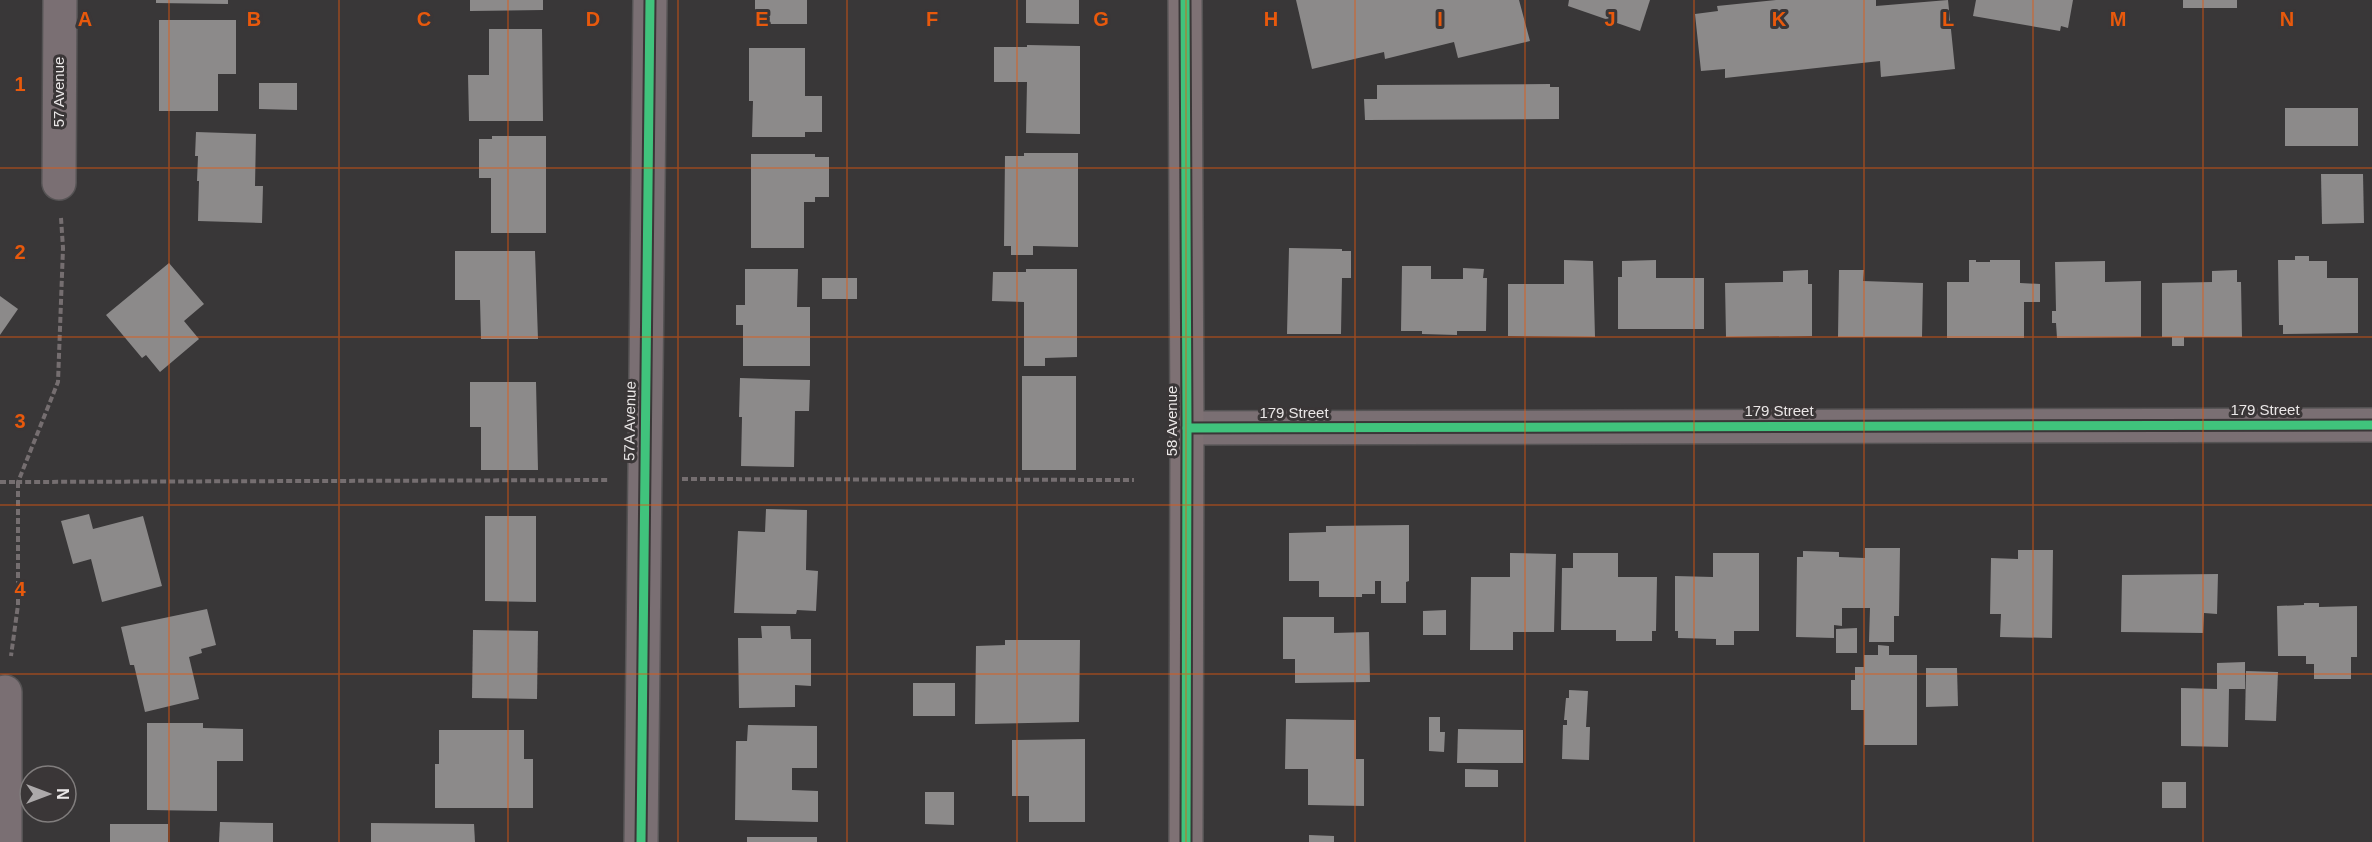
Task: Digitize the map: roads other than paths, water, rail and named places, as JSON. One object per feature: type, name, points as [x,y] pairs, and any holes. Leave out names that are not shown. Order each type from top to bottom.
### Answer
[{"type":"street","name":"57 Avenue","points":[[59,183],[60,0]]},
{"type":"street","name":"57A Avenue","points":[[641,842],[650,0]]},
{"type":"street","name":"58 Avenue","points":[[1185,0],[1187,428],[1185,842]]},
{"type":"street","name":"179 Street","points":[[1187,428],[2372,425]]},
{"type":"street","points":[[5,692],[5,842]]}]
